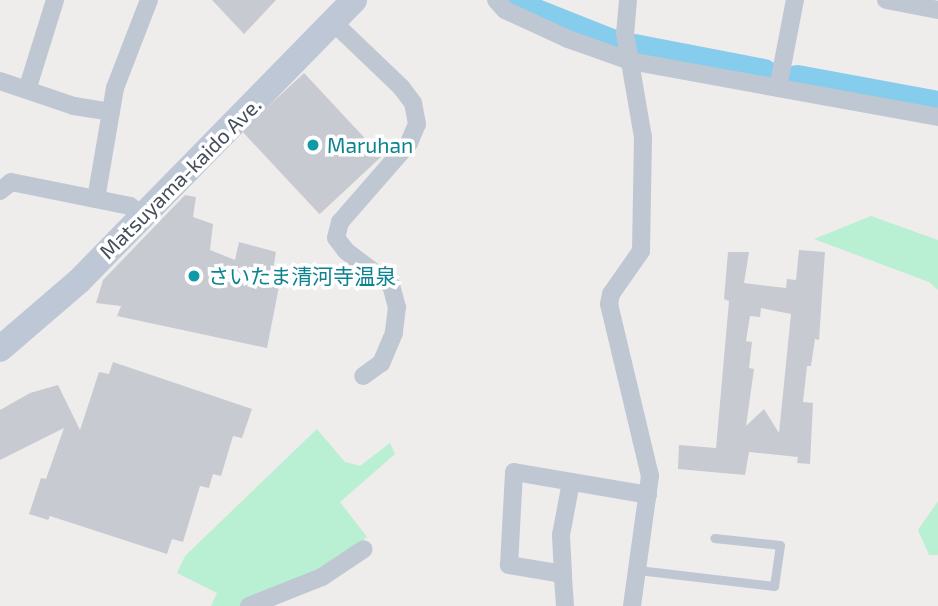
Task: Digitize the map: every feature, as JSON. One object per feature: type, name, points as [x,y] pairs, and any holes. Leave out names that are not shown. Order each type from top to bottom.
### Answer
[{"type":"main road","name":"Matsuyama-kaido Ave.","points":[[0,349],[62,297],[354,0]]},
{"type":"street","points":[[27,90],[55,0]]},
{"type":"street","points":[[96,200],[115,88],[149,0]]},
{"type":"street","points":[[496,0],[505,10],[568,39],[630,61],[938,117]]},
{"type":"street","points":[[628,0],[625,33],[643,137],[641,251],[611,294],[609,304],[650,476],[632,606]]},
{"type":"street","points":[[778,88],[794,0]]},
{"type":"street","points":[[886,0],[938,10]]},
{"type":"street","points":[[333,22],[401,87],[413,103],[417,124],[409,144],[340,222],[336,238],[346,251],[391,285],[397,307],[394,333],[381,363],[363,376]]},
{"type":"street","points":[[0,81],[74,106],[111,112]]},
{"type":"street","points":[[0,191],[11,182],[130,206],[142,216]]},
{"type":"street","points":[[563,574],[509,565],[514,472],[648,495]]},
{"type":"street","points":[[565,606],[561,535],[571,482]]},
{"type":"street","points":[[249,606],[322,577],[364,549]]},
{"type":"lane","points":[[638,570],[774,586],[780,545],[714,538]]},
{"type":"green space","points":[[871,216],[938,240],[938,290],[929,282],[814,239]]},
{"type":"green space","points":[[317,429],[345,462],[360,466],[390,443],[395,454],[340,502],[367,537],[320,573],[242,606],[211,606],[217,593],[177,573],[185,556]]},
{"type":"green space","points":[[938,501],[938,555],[929,555],[918,530]]},
{"type":"building","points":[[212,0],[276,0],[244,34]]},
{"type":"building","name":"Maruhan","points":[[304,73],[382,156],[320,214],[242,131]]},
{"type":"building","name":"さいたま清河寺温泉","points":[[185,195],[196,197],[193,217],[213,224],[210,250],[235,260],[239,242],[276,252],[273,270],[282,271],[267,348],[117,316],[121,306],[96,303],[103,280]]},
{"type":"building","points":[[799,250],[825,252],[819,340],[815,339],[811,366],[807,366],[803,402],[813,403],[810,464],[797,463],[798,457],[749,452],[745,475],[678,469],[679,445],[716,448],[729,301],[724,299],[728,252],[749,252],[744,283],[786,288],[787,279],[796,280]],"holes":[[[761,308],[791,314],[779,433],[764,409],[746,426],[754,369],[749,368],[752,342],[746,341],[750,316],[760,317]]]},
{"type":"building","points":[[113,362],[252,409],[242,438],[233,436],[221,476],[213,474],[209,488],[200,486],[183,542],[172,539],[167,554],[50,516],[48,520],[29,514],[41,478],[46,479],[64,428],[0,460],[0,410],[30,393],[58,385],[80,430],[99,372],[109,374]]},
{"type":"waterway","points":[[515,0],[531,12],[617,46]]},
{"type":"waterway","points":[[634,49],[764,74]]},
{"type":"waterway","points":[[797,80],[938,106]]},
{"type":"place","name":"Maruhan","points":[[313,145]]},
{"type":"place","name":"さいたま清河寺温泉","points":[[194,276]]}]
